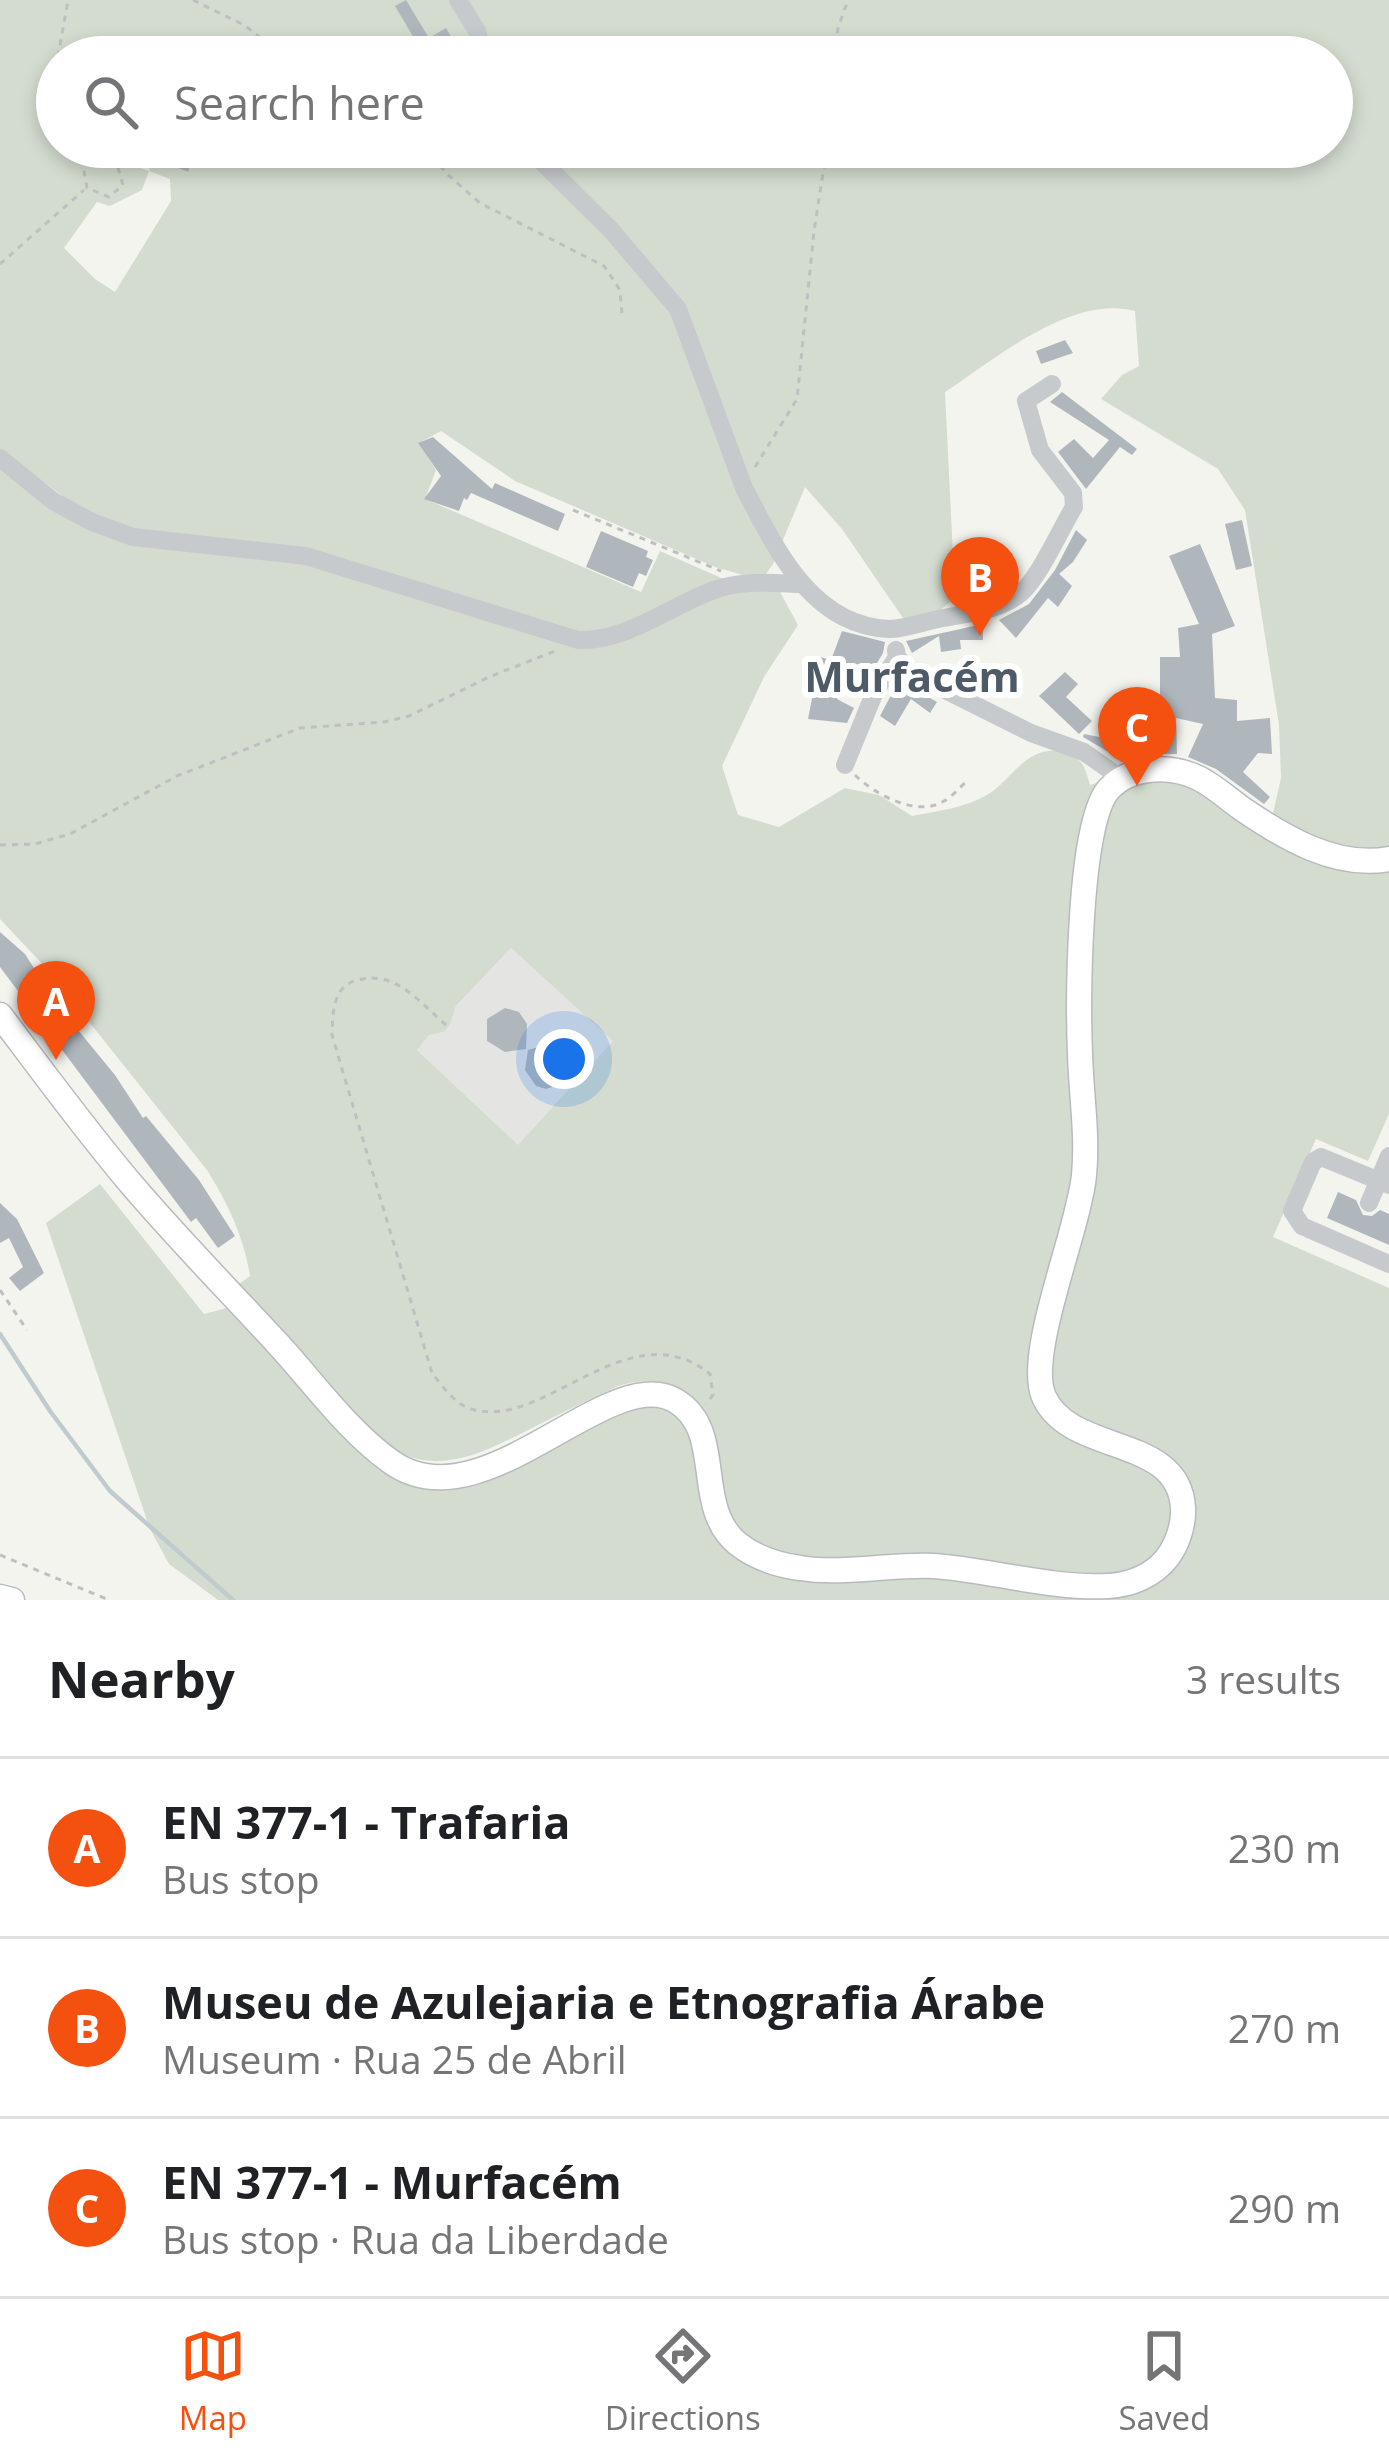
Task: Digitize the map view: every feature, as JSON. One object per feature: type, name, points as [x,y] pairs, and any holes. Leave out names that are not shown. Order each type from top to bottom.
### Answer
[{"type":"main road","points":[[0,1015],[145,1200],[391,1462],[416,1474],[460,1473],[539,1445],[620,1400],[643,1393],[666,1396],[693,1416],[702,1437],[712,1506],[719,1521],[738,1544],[772,1563],[825,1571],[945,1567],[1111,1586],[1152,1573],[1172,1552],[1183,1509],[1171,1477],[1144,1455],[1065,1425],[1043,1396],[1037,1361],[1073,1235],[1085,1171],[1079,1042],[1087,852],[1096,809],[1120,778],[1150,769],[1196,776],[1270,828],[1324,854],[1370,863],[1389,859]]},
{"type":"main road","points":[[0,1597],[11,1600]]},
{"type":"street","points":[[458,0],[479,36]]},
{"type":"street","points":[[548,168],[611,230],[678,309],[743,488],[800,584],[815,600],[851,619],[889,629],[1001,606],[1024,591],[1074,507],[1073,493],[1040,450],[1026,401],[1052,384]]},
{"type":"street","points":[[0,458],[72,512],[133,537],[306,556],[578,640],[618,634],[741,583],[800,584]]},
{"type":"street","points":[[889,629],[898,657],[911,673],[1031,733],[1084,752],[1120,778]]},
{"type":"street","points":[[845,765],[874,694],[898,657]]},
{"type":"street","points":[[1384,1182],[1321,1156],[1313,1162],[1292,1210],[1302,1226],[1389,1264]]},
{"type":"street","points":[[1369,1204],[1384,1182],[1389,1156]]},
{"type":"path","points":[[62,36],[68,0]]},
{"type":"path","points":[[194,0],[258,36]]},
{"type":"path","points":[[837,36],[848,0]]},
{"type":"path","points":[[84,168],[87,188]]},
{"type":"path","points":[[87,188],[103,196],[120,192],[118,168]]},
{"type":"path","points":[[441,168],[480,203],[604,266],[620,290],[622,314]]},
{"type":"path","points":[[743,488],[797,399],[824,168]]},
{"type":"path","points":[[0,264],[87,188]]},
{"type":"path","points":[[573,510],[741,583]]},
{"type":"path","points":[[0,844],[35,844],[70,834],[177,776],[300,728],[410,716],[578,640]]},
{"type":"path","points":[[845,765],[868,788],[916,808],[941,804],[967,781]]},
{"type":"path","points":[[446,1025],[383,977],[349,982],[336,996],[332,1035],[432,1372],[465,1407],[503,1412],[627,1359],[680,1358],[700,1366],[715,1384],[713,1395],[693,1416]]},
{"type":"path","points":[[0,1291],[27,1330]]},
{"type":"path","points":[[0,1555],[109,1600]]},
{"type":"shaded area","points":[[0,0],[1389,0],[1389,1114],[1368,1161],[1316,1139],[1273,1237],[1389,1288],[1389,1600],[218,1600],[169,1564],[150,1529],[46,1223],[100,1184],[204,1314],[234,1306],[377,1463],[410,1481],[452,1482],[496,1471],[633,1400],[656,1401],[676,1412],[695,1401],[668,1385],[629,1383],[472,1455],[433,1461],[413,1458],[371,1435],[235,1287],[250,1276],[247,1262],[234,1221],[207,1170],[47,969],[0,919],[0,464],[61,511],[132,541],[305,560],[567,642],[621,636],[722,593],[780,592],[798,625],[764,677],[722,766],[738,815],[779,827],[845,788],[879,795],[912,816],[954,808],[993,791],[1032,756],[1051,751],[1079,759],[1090,785],[1136,766],[1165,763],[1184,767],[1244,803],[1273,813],[1281,778],[1279,725],[1245,510],[1218,469],[1101,399],[1122,375],[1139,366],[1135,311],[1111,308],[1060,320],[1010,347],[945,392],[954,576],[951,601],[937,613],[905,621],[842,529],[805,487],[773,564],[766,574],[753,578],[715,567],[515,481],[441,431],[419,443],[436,470],[425,499],[641,592],[660,551],[726,580],[608,634],[579,637],[307,552],[134,534],[93,519],[0,449]],"holes":[[[149,171],[170,179],[171,201],[115,292],[64,248],[97,202],[110,206],[142,190]],[[511,948],[613,1041],[518,1145],[417,1050],[429,1035],[444,1032],[456,1006]]]},
{"type":"shaded area","points":[[511,948],[614,1041],[518,1146],[416,1049],[429,1035],[444,1032],[456,1006]]},
{"type":"building","points":[[406,0],[428,36],[413,36],[395,6]]},
{"type":"building","points":[[1065,340],[1073,353],[1041,364],[1036,351]]},
{"type":"building","points":[[1062,392],[1137,449],[1132,455],[1120,447],[1086,489],[1058,452],[1074,439],[1093,458],[1109,440],[1050,402]]},
{"type":"building","points":[[433,437],[492,489],[495,483],[565,514],[558,531],[471,493],[459,511],[424,499],[441,476],[418,443]]},
{"type":"building","points":[[1242,520],[1252,566],[1236,570],[1225,524]]},
{"type":"building","points":[[1076,530],[1087,540],[1059,574],[1055,570]]},
{"type":"building","points":[[601,531],[648,551],[646,557],[653,560],[646,576],[639,573],[633,587],[586,567]]},
{"type":"building","points":[[1200,544],[1235,626],[1212,634],[1215,698],[1237,700],[1237,721],[1270,718],[1272,754],[1258,753],[1243,772],[1270,797],[1264,804],[1216,769],[1188,757],[1203,724],[1176,718],[1177,754],[1122,760],[1083,737],[1160,749],[1160,657],[1180,657],[1178,628],[1199,624],[1169,556]]},
{"type":"building","points":[[1055,570],[1072,586],[1058,607],[1048,598],[1016,638],[999,620],[1029,604]]},
{"type":"building","points":[[983,624],[983,640],[960,640],[961,649],[941,652],[939,636],[912,653],[906,641]]},
{"type":"building","points":[[842,631],[885,642],[883,653],[868,678],[844,669],[837,699],[854,708],[847,723],[808,719],[820,657],[831,660]]},
{"type":"building","points":[[1065,672],[1078,684],[1066,697],[1092,721],[1079,734],[1039,696]]},
{"type":"building","points":[[899,680],[937,702],[930,713],[911,699],[895,726],[880,716]]},
{"type":"building","points":[[0,932],[25,954],[143,1118],[199,1180],[235,1236],[218,1248],[196,1218],[191,1222],[0,967]]},
{"type":"building","points":[[505,1008],[519,1012],[527,1024],[526,1049],[505,1052],[487,1041],[487,1019]]},
{"type":"building","points":[[546,1045],[560,1049],[569,1066],[562,1084],[546,1089],[536,1086],[525,1070],[528,1050]]},
{"type":"building","points":[[1338,1192],[1356,1200],[1363,1215],[1380,1210],[1389,1214],[1389,1245],[1327,1218]]},
{"type":"building","points":[[0,1203],[17,1219],[44,1273],[20,1291],[9,1278],[23,1267],[9,1238],[0,1243]]},
{"type":"waterway","points":[[0,1334],[110,1491],[233,1600]]},
{"type":"place","name":"Museu de Azulejaria e Etnografia Árabe","points":[[980,636]]},
{"type":"place","name":"EN 377-1 - Murfacém","points":[[1137,786]]},
{"type":"place","name":"EN 377-1 - Trafaria","points":[[56,1060]]},
{"type":"district","name":"Murfacém","points":[[912,675]]}]
